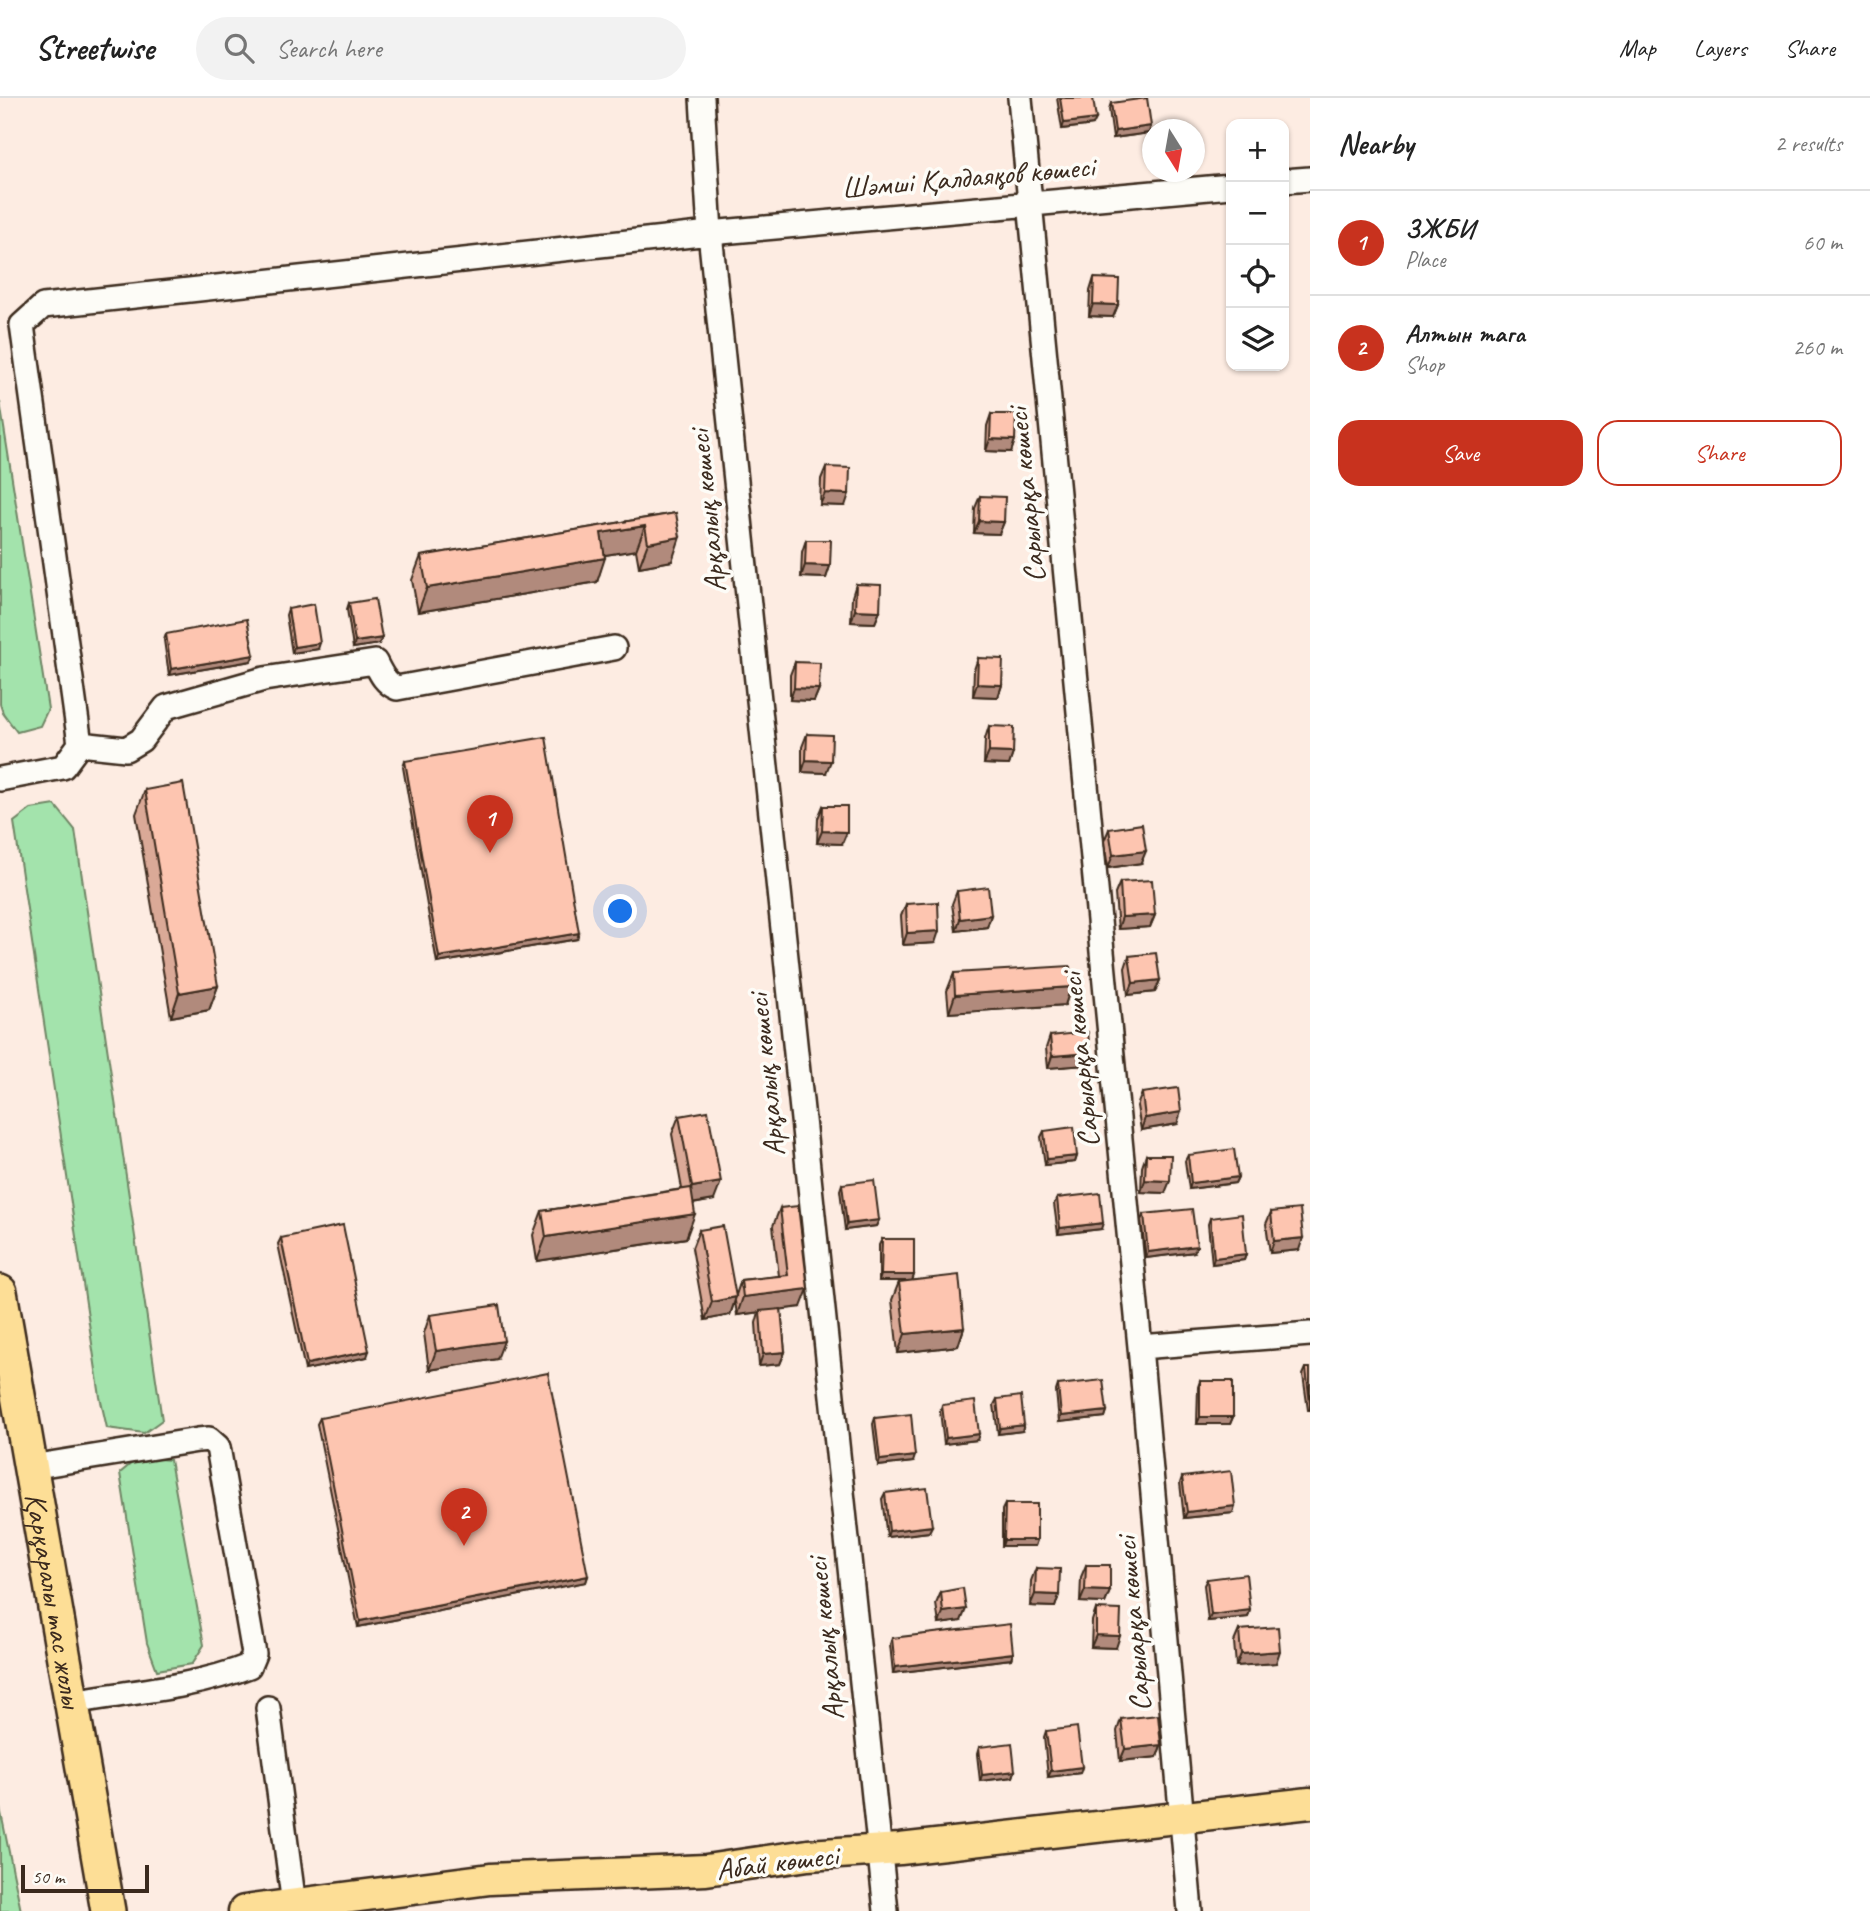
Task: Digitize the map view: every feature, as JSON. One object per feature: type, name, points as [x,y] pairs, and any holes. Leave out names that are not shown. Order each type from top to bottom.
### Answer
[{"type":"highway","name":"Қарқаралы тас жолы","points":[[0,1292],[108,1911]]},
{"type":"main road","name":"Абай көшесі","points":[[244,1911],[490,1879],[706,1870],[808,1855],[878,1851],[1310,1803]]},
{"type":"street","name":"Арқалық көшесі","points":[[702,98],[710,233],[886,1911]]},
{"type":"street","name":"Сарыарқа көшесі","points":[[1020,98],[1140,1347],[1190,1911]]},
{"type":"street","points":[[1289,181],[1310,179]]},
{"type":"street","name":"Шәмші Қалдаяқов көшесі","points":[[80,744],[22,325],[43,306],[710,233],[1226,186]]},
{"type":"street","points":[[0,779],[63,767],[80,744],[126,749],[141,740],[166,707],[264,679],[375,662],[389,685],[397,688],[614,648]]},
{"type":"street","points":[[1140,1347],[1310,1334]]},
{"type":"street","points":[[31,1466],[198,1440],[209,1439],[219,1447],[254,1654],[249,1666],[192,1682],[71,1702]]},
{"type":"street","points":[[268,1708],[294,1905]]},
{"type":"green space","points":[[0,402],[48,709],[40,726],[17,732],[3,713],[0,704]]},
{"type":"green space","points":[[55,805],[75,830],[162,1420],[144,1433],[107,1428],[100,1397],[14,822],[31,809]]},
{"type":"green space","points":[[139,1457],[170,1460],[204,1645],[192,1664],[157,1670],[147,1643],[120,1473]]},
{"type":"green space","points":[[0,1808],[21,1911],[0,1911]]},
{"type":"building","points":[[1060,98],[1093,98],[1096,119],[1064,123]]},
{"type":"building","points":[[1147,98],[1150,119],[1142,119],[1142,127],[1115,131],[1111,103]]},
{"type":"building","points":[[1094,278],[1119,279],[1118,305],[1093,304]]},
{"type":"building","points":[[991,414],[1016,414],[1015,440],[990,439]]},
{"type":"building","points":[[826,467],[850,468],[849,494],[825,493]]},
{"type":"building","points":[[980,496],[1005,497],[1004,522],[979,521]]},
{"type":"building","points":[[676,513],[680,537],[648,543],[645,526],[601,533],[605,558],[427,588],[421,556]]},
{"type":"building","points":[[806,540],[831,540],[830,566],[805,565]]},
{"type":"building","points":[[856,584],[881,585],[880,611],[855,610]]},
{"type":"building","points":[[375,599],[382,638],[355,642],[349,603]]},
{"type":"building","points":[[314,604],[320,643],[294,647],[288,609]]},
{"type":"building","points":[[247,619],[254,655],[171,669],[166,634]]},
{"type":"building","points":[[978,658],[1003,659],[1002,685],[977,684]]},
{"type":"building","points":[[795,662],[820,663],[819,689],[794,688]]},
{"type":"building","points":[[989,726],[1014,727],[1013,753],[989,752]]},
{"type":"building","points":[[807,734],[832,735],[831,761],[806,760]]},
{"type":"building","points":[[546,737],[579,933],[439,957],[405,761]]},
{"type":"building","points":[[183,783],[218,986],[179,993],[145,790]]},
{"type":"building","points":[[823,806],[847,806],[847,832],[822,831]]},
{"type":"building","points":[[1142,824],[1146,851],[1113,855],[1109,829]]},
{"type":"building","points":[[1152,880],[1155,915],[1122,917],[1120,882]]},
{"type":"building","points":[[988,887],[991,915],[960,919],[957,891]]},
{"type":"building","points":[[938,902],[939,931],[907,933],[906,904]]},
{"type":"building","points":[[1156,953],[1160,980],[1133,983],[1129,956]]},
{"type":"building","points":[[1070,966],[1071,987],[955,995],[954,973]]},
{"type":"building","points":[[1088,1032],[1090,1053],[1052,1056],[1050,1036]]},
{"type":"building","points":[[1178,1088],[1181,1112],[1145,1118],[1142,1093]]},
{"type":"building","points":[[708,1111],[721,1182],[692,1187],[679,1116]]},
{"type":"building","points":[[1074,1127],[1077,1156],[1047,1159],[1044,1131]]},
{"type":"building","points":[[1234,1149],[1238,1177],[1191,1183],[1188,1155]]},
{"type":"building","points":[[1146,1155],[1171,1155],[1170,1181],[1145,1180]]},
{"type":"building","points":[[874,1180],[879,1220],[847,1224],[842,1184]]},
{"type":"building","points":[[691,1188],[695,1214],[546,1237],[542,1211]]},
{"type":"building","points":[[1100,1193],[1103,1223],[1060,1228],[1057,1198]]},
{"type":"building","points":[[798,1206],[808,1289],[743,1297],[741,1280],[788,1275],[780,1208]]},
{"type":"building","points":[[1192,1209],[1197,1246],[1148,1252],[1144,1214]]},
{"type":"building","points":[[1300,1209],[1303,1238],[1274,1241],[1271,1212]]},
{"type":"building","points":[[1242,1214],[1246,1254],[1214,1258],[1210,1218]]},
{"type":"building","points":[[343,1225],[369,1351],[307,1364],[281,1238]]},
{"type":"building","points":[[723,1226],[736,1297],[712,1302],[699,1230]]},
{"type":"building","points":[[882,1239],[914,1239],[914,1275],[881,1275]]},
{"type":"building","points":[[959,1275],[964,1328],[905,1334],[899,1282]]},
{"type":"building","points":[[499,1305],[504,1341],[436,1351],[430,1315]]},
{"type":"building","points":[[781,1309],[785,1352],[763,1354],[760,1311]]},
{"type":"building","points":[[1306,1368],[1310,1368],[1310,1404]]},
{"type":"building","points":[[548,1373],[588,1576],[360,1621],[320,1418]]},
{"type":"building","points":[[1103,1380],[1107,1411],[1061,1416],[1058,1385]]},
{"type":"building","points":[[1200,1381],[1233,1381],[1233,1417],[1200,1417]]},
{"type":"building","points":[[1021,1396],[1024,1425],[1000,1428],[997,1399]]},
{"type":"building","points":[[975,1401],[979,1434],[946,1438],[942,1405]]},
{"type":"building","points":[[911,1414],[915,1456],[880,1460],[875,1418]]},
{"type":"building","points":[[1231,1471],[1235,1506],[1187,1512],[1182,1477]]},
{"type":"building","points":[[927,1488],[932,1526],[889,1531],[885,1493]]},
{"type":"building","points":[[1005,1504],[1037,1504],[1037,1540],[1004,1540]]},
{"type":"building","points":[[1086,1565],[1110,1565],[1110,1591],[1085,1590]]},
{"type":"building","points":[[1036,1568],[1060,1569],[1059,1595],[1035,1594]]},
{"type":"building","points":[[1246,1574],[1250,1610],[1211,1615],[1207,1579]]},
{"type":"building","points":[[963,1588],[966,1609],[943,1612],[941,1592]]},
{"type":"building","points":[[1096,1609],[1121,1610],[1120,1636],[1096,1635]]},
{"type":"building","points":[[1010,1624],[1013,1653],[895,1667],[892,1638]]},
{"type":"building","points":[[1278,1627],[1280,1651],[1241,1654],[1239,1630]]},
{"type":"building","points":[[1158,1715],[1161,1745],[1125,1749],[1121,1719]]},
{"type":"building","points":[[1077,1727],[1082,1767],[1051,1771],[1046,1731]]},
{"type":"building","points":[[1012,1743],[1015,1771],[982,1775],[979,1747]]},
{"type":"place","name":"ЗЖБИ","points":[[490,853]]},
{"type":"place","name":"Алтын тага","points":[[464,1546]]}]
